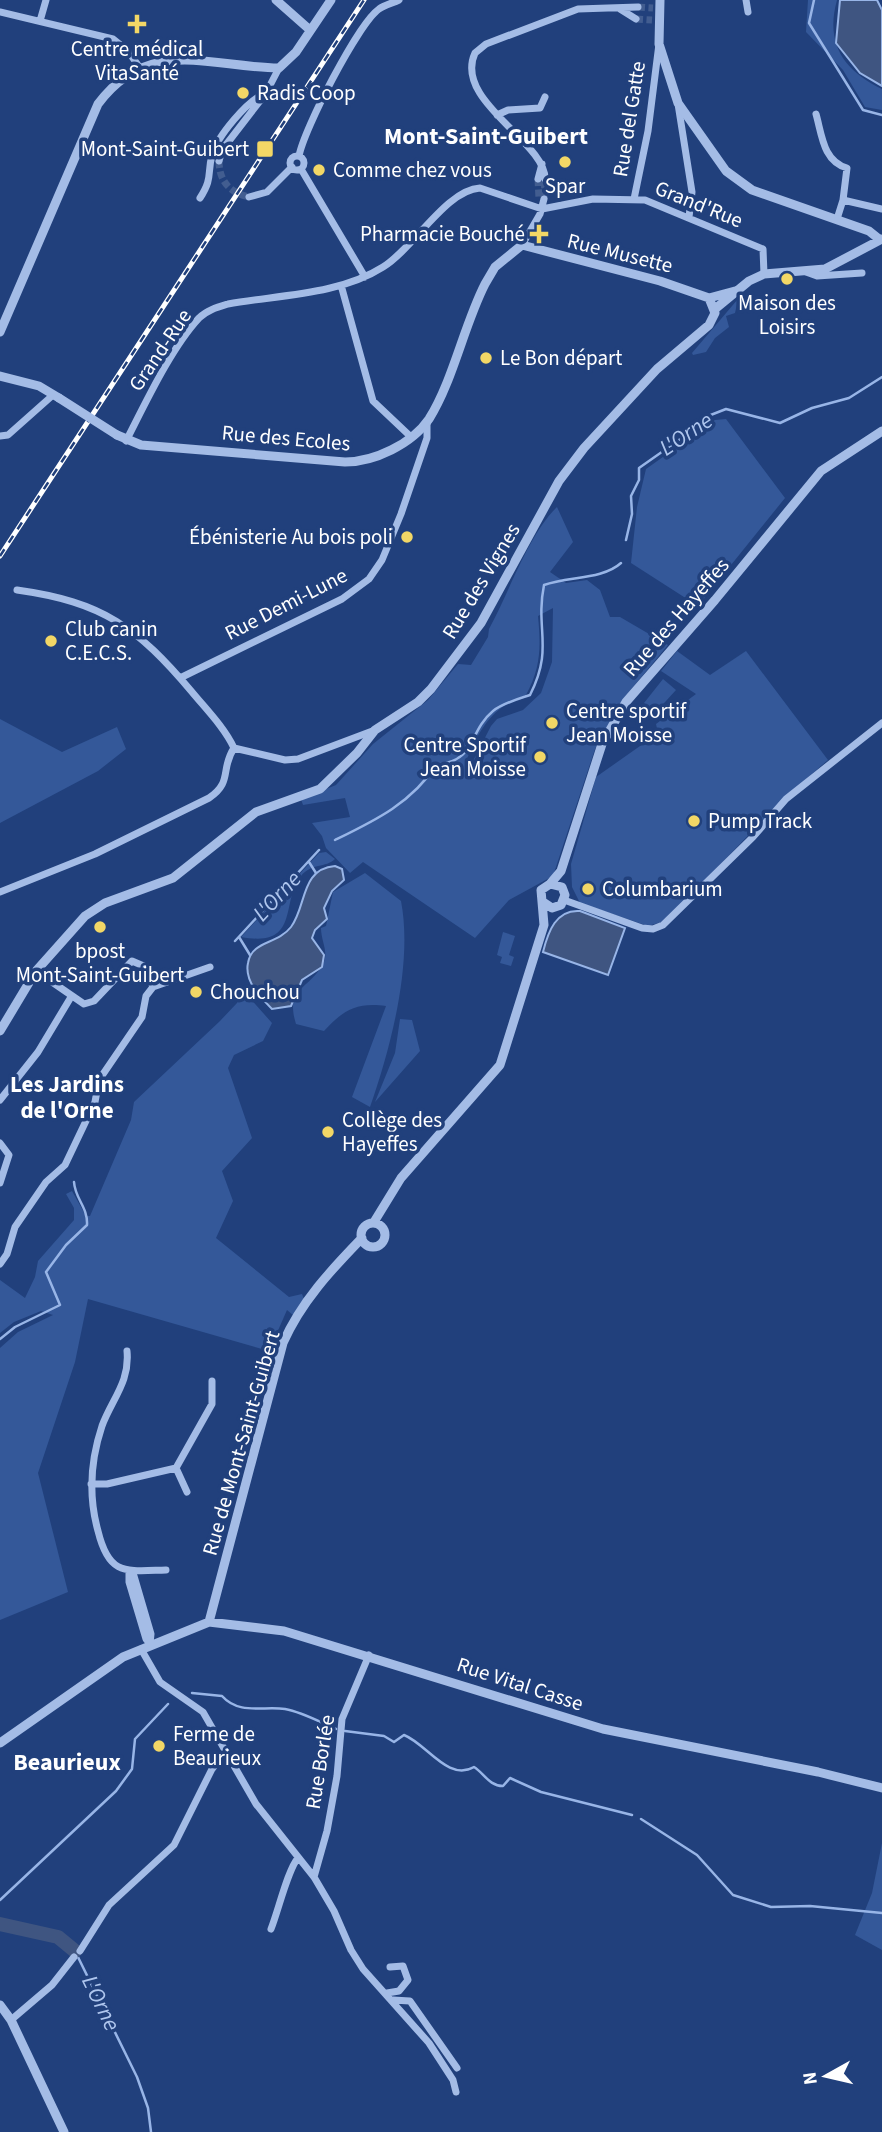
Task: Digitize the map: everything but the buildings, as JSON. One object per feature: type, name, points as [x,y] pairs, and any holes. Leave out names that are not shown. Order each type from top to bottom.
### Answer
[{"type":"street","points":[[40,21],[46,0]]},
{"type":"street","points":[[276,0],[310,30]]},
{"type":"street","points":[[219,161],[225,145],[266,93],[279,68],[296,52],[331,0]]},
{"type":"street","points":[[299,156],[309,127],[360,31],[379,9],[399,0]]},
{"type":"street","points":[[746,0],[748,12]]},
{"type":"street","points":[[657,6],[655,20],[659,44],[678,103],[693,202],[689,217]]},
{"type":"street","points":[[542,179],[542,164],[538,155],[497,115],[472,72],[473,58],[480,47],[578,9],[638,7]]},
{"type":"street","points":[[620,9],[636,19]]},
{"type":"street","points":[[0,12],[113,39],[128,51],[140,68]]},
{"type":"street","name":"Rue del Gatte","points":[[634,199],[648,131],[659,44]]},
{"type":"street","points":[[0,332],[98,104],[109,90],[140,68],[170,59],[279,68]]},
{"type":"street","points":[[200,198],[211,178],[212,155],[217,145],[251,100],[266,93]]},
{"type":"street","points":[[497,115],[508,110],[540,108],[545,97]]},
{"type":"street","points":[[678,103],[718,162],[742,184],[869,231],[880,239],[833,267],[764,274],[736,290],[709,298],[715,309]]},
{"type":"street","points":[[816,114],[828,157],[836,165],[847,168],[843,200],[837,219]]},
{"type":"street","points":[[292,167],[291,159],[299,156]]},
{"type":"street","points":[[299,156],[305,163],[301,169]]},
{"type":"street","points":[[292,167],[301,169],[365,277]]},
{"type":"street","points":[[249,197],[267,191],[292,167]]},
{"type":"street","name":"Grand'Rue","points":[[365,277],[404,251],[466,190],[480,188],[542,209],[593,199],[634,199],[689,217],[763,249],[764,274]]},
{"type":"street","points":[[522,244],[542,209],[541,199]]},
{"type":"street","points":[[843,200],[882,208]]},
{"type":"street","name":"Rue Musette","points":[[522,244],[533,250],[660,281],[709,298]]},
{"type":"street","name":"Rue des Ecoles","points":[[0,376],[39,386],[121,438],[349,462],[380,455],[426,422],[493,271],[522,244]]},
{"type":"street","points":[[799,269],[817,276],[862,273]]},
{"type":"street","name":"Grand-Rue","points":[[121,438],[199,318],[210,310],[228,304],[341,285],[365,277]]},
{"type":"street","points":[[341,285],[371,396],[380,410],[410,436]]},
{"type":"street","name":"Rue des Vignes","points":[[234,748],[285,760],[298,759],[375,730],[418,702],[481,623],[553,492],[576,459],[657,369],[709,325],[715,309],[736,290]]},
{"type":"street","points":[[0,436],[8,435],[56,397]]},
{"type":"street","name":"Rue Demi-Lune","points":[[180,678],[342,599],[369,579],[382,560],[401,514],[427,438],[426,422]]},
{"type":"street","name":"Rue des Hayeffes","points":[[562,887],[561,871],[602,744],[625,702],[715,600],[821,471],[882,431]]},
{"type":"street","points":[[0,892],[95,854],[209,798],[224,785],[228,761],[234,748],[180,678],[147,641],[98,609],[55,595],[17,590]]},
{"type":"street","points":[[543,902],[549,907],[561,904],[642,928],[653,929],[663,925],[760,829],[786,799],[882,723]]},
{"type":"street","points":[[0,1031],[36,971],[73,927],[94,909],[173,878],[256,812],[320,789],[350,760],[375,730]]},
{"type":"street","name":"Rue des Hayeffes","points":[[550,884],[561,871]]},
{"type":"street","points":[[377,1224],[381,1209],[401,1178],[498,1070],[544,925],[541,890],[550,884],[562,887],[561,904],[544,925]]},
{"type":"street","points":[[36,971],[83,1003],[92,1003],[126,963],[134,960],[146,967],[153,987]]},
{"type":"street","points":[[0,1264],[7,1254],[15,1227],[47,1182],[65,1165],[94,1102],[99,1080],[142,1017],[146,996],[153,987],[210,967]]},
{"type":"street","points":[[0,1100],[38,1052],[71,997]]},
{"type":"street","points":[[0,1143],[9,1156],[0,1183]]},
{"type":"street","points":[[377,1224],[386,1235],[384,1241],[375,1248],[365,1242],[363,1227],[377,1224]]},
{"type":"street","name":"Rue de Mont-Saint-Guibert","points":[[209,1622],[283,1343],[297,1316],[323,1280],[349,1252],[365,1242]]},
{"type":"street","points":[[127,1351],[127,1378],[102,1427],[90,1473],[92,1484],[89,1497],[102,1549],[110,1563],[134,1576],[151,1634],[146,1646],[160,1682],[203,1712],[256,1804],[314,1877],[334,1911],[351,1950],[429,2042],[453,2080],[456,2092]]},
{"type":"street","points":[[92,1484],[107,1484],[176,1468],[212,1404],[212,1381]]},
{"type":"street","points":[[176,1468],[187,1492]]},
{"type":"street","points":[[128,1571],[166,1570]]},
{"type":"street","name":"Rue Vital Casse","points":[[0,1743],[117,1661],[146,1646],[209,1622],[275,1629],[603,1730],[818,1772],[882,1788]]},
{"type":"street","name":"Rue Borlée","points":[[314,1877],[329,1820],[342,1719],[369,1656]]},
{"type":"street","points":[[11,2020],[52,1985],[77,1954],[109,1905],[174,1845],[212,1769],[225,1752]]},
{"type":"street","points":[[271,1929],[284,1899],[292,1864],[298,1858]]},
{"type":"street","points":[[387,1993],[399,1991],[408,1980],[403,1966],[390,1967]]},
{"type":"street","points":[[393,2000],[410,2001],[457,2068]]},
{"type":"street","points":[[0,2005],[11,2020],[64,2132]]},
{"type":"shaded area","points":[[808,0],[837,0],[833,29],[840,54],[857,73],[882,89],[882,110],[865,107],[843,70],[806,32]]},
{"type":"shaded area","points":[[840,0],[877,0],[882,10],[882,86],[860,73],[836,43]]},
{"type":"shaded area","points":[[738,299],[735,313],[726,316],[729,327],[715,338],[706,352],[693,355],[692,353]]},
{"type":"shaded area","points":[[726,419],[785,498],[698,606],[631,563],[637,507],[646,469],[715,420]]},
{"type":"shaded area","points":[[557,507],[573,542],[550,572],[566,583],[587,580],[600,590],[610,617],[620,617],[668,645],[623,699],[595,749],[553,876],[509,900],[475,938],[363,862],[350,873],[326,848],[322,836],[312,823],[350,817],[345,798],[303,805],[301,799],[336,785],[373,744],[428,700],[458,664],[471,665],[488,637],[489,629],[528,548]],"holes":[[[553,608],[552,662],[541,693],[523,710],[497,719],[473,761],[467,759],[483,728],[496,712],[526,695],[539,657],[538,616]]]},
{"type":"shaded area","points":[[677,651],[710,675],[746,651],[828,760],[785,799],[662,922],[648,926],[580,903],[572,887],[571,864],[596,777],[658,733],[656,724],[696,694],[661,671]]},
{"type":"shaded area","points":[[663,679],[676,690],[655,713],[644,703]]},
{"type":"shaded area","points":[[0,719],[62,752],[117,727],[126,749],[98,771],[0,823]]},
{"type":"shaded area","points":[[326,852],[335,859],[309,869],[301,876],[281,929],[273,936],[260,939],[241,937],[319,853]]},
{"type":"shaded area","points":[[335,866],[342,869],[344,880],[332,891],[324,908],[327,919],[315,930],[312,938],[324,955],[322,967],[302,980],[291,1006],[272,1009],[251,983],[247,970],[250,956],[254,950],[279,937],[291,927],[310,881],[324,869]]},
{"type":"shaded area","points":[[365,873],[401,901],[404,925],[398,1005],[370,1107],[352,1097],[386,1006],[367,1005],[351,1009],[324,1031],[296,1024],[293,1012],[295,997],[324,961],[321,928],[326,926],[333,892]]},
{"type":"shaded area","points":[[580,911],[625,928],[608,975],[543,952],[554,923],[565,914]]},
{"type":"shaded area","points":[[503,932],[515,936],[509,955],[514,957],[511,966],[500,963],[502,957],[497,955]]},
{"type":"shaded area","points":[[241,988],[272,1023],[263,1041],[234,1055],[228,1068],[252,1138],[222,1171],[233,1201],[216,1238],[289,1297],[302,1294],[304,1299],[293,1315],[287,1310],[269,1351],[88,1299],[75,1362],[38,1473],[68,1592],[0,1620],[0,1348],[18,1332],[53,1315],[41,1311],[14,1322],[0,1333],[0,1280],[25,1298],[35,1277],[38,1261],[74,1220],[74,1208],[66,1194],[72,1191],[86,1216],[90,1216],[131,1120],[134,1102],[237,1003]]},
{"type":"shaded area","points":[[400,1019],[412,1020],[420,1051],[375,1102],[395,1053]]},
{"type":"shaded area","points":[[882,1843],[882,1950],[855,1935],[872,1893]]},
{"type":"waterway","name":"L'Orne","points":[[814,0],[809,23],[863,110],[882,115]]},
{"type":"waterway","name":"L'Orne","points":[[626,540],[632,514],[631,496],[639,480],[639,468],[686,435],[703,418],[726,409],[780,423],[812,408],[849,398],[882,377]]},
{"type":"waterway","name":"L'Orne","points":[[335,840],[391,810],[416,790],[436,765],[459,758],[466,752],[479,728],[493,711],[506,703],[530,695],[537,679],[543,651],[541,615],[544,585],[595,575],[621,563]]},
{"type":"waterway","name":"L'Orne","points":[[235,941],[319,850]]},
{"type":"waterway","points":[[309,862],[316,873]]},
{"type":"waterway","points":[[239,937],[250,955]]},
{"type":"waterway","name":"L'Orne","points":[[0,1339],[15,1327],[60,1305],[46,1272],[66,1245],[87,1225],[86,1213],[74,1182]]},
{"type":"waterway","points":[[192,1693],[222,1696],[244,1708],[291,1710],[336,1729]]},
{"type":"waterway","points":[[0,1900],[116,1791],[132,1769],[135,1739],[168,1704]]},
{"type":"waterway","points":[[345,1731],[384,1736],[394,1742],[404,1735],[455,1770],[474,1767],[490,1782],[498,1785],[503,1786],[510,1778],[541,1792],[632,1815]]},
{"type":"waterway","points":[[641,1819],[697,1855],[733,1895],[771,1907],[810,1906],[882,1913]]},
{"type":"waterway","name":"L'Orne","points":[[0,1924],[58,1937],[75,1951]]},
{"type":"waterway","name":"L'Orne","points":[[75,1951],[137,2077],[148,2108],[151,2132]]},
{"type":"tunnel","points":[[638,7],[653,8]]},
{"type":"tunnel","points":[[636,19],[652,20]]},
{"type":"tunnel","points":[[219,161],[221,174],[227,185],[249,197]]},
{"type":"tunnel","points":[[538,179],[539,199]]},
{"type":"tunnel","points":[[544,199],[545,179]]},
{"type":"railway","points":[[0,556],[364,0]]},
{"type":"place","name":"Centre médical VitaSanté","points":[[137,24]]},
{"type":"place","name":"Radis Coop","points":[[243,93]]},
{"type":"place","name":"Mont-Saint-Guibert","points":[[265,149]]},
{"type":"place","name":"Spar","points":[[565,162]]},
{"type":"place","name":"Comme chez vous","points":[[319,170]]},
{"type":"place","name":"Pharmacie Bouché","points":[[539,234]]},
{"type":"place","name":"Maison des Loisirs","points":[[787,279]]},
{"type":"place","name":"Le Bon départ","points":[[486,358]]},
{"type":"place","name":"Ébénisterie Au bois poli","points":[[407,537]]},
{"type":"place","name":"Club canin C.E.C.S.","points":[[51,641]]},
{"type":"place","name":"Centre sportif Jean Moisse","points":[[552,723]]},
{"type":"place","name":"Centre Sportif Jean Moisse","points":[[540,757]]},
{"type":"place","name":"Pump Track","points":[[694,821]]},
{"type":"place","name":"Columbarium","points":[[588,889]]},
{"type":"place","name":"bpost Mont-Saint-Guibert","points":[[100,927]]},
{"type":"place","name":"Chouchou","points":[[196,992]]},
{"type":"place","name":"Collège des Hayeffes","points":[[328,1132]]},
{"type":"place","name":"Ferme de Beaurieux","points":[[159,1746]]},
{"type":"district","name":"Mont-Saint-Guibert","points":[[486,136]]},
{"type":"district","name":"Les Jardins de l'Orne","points":[[67,1097]]},
{"type":"district","name":"Beaurieux","points":[[67,1762]]}]
